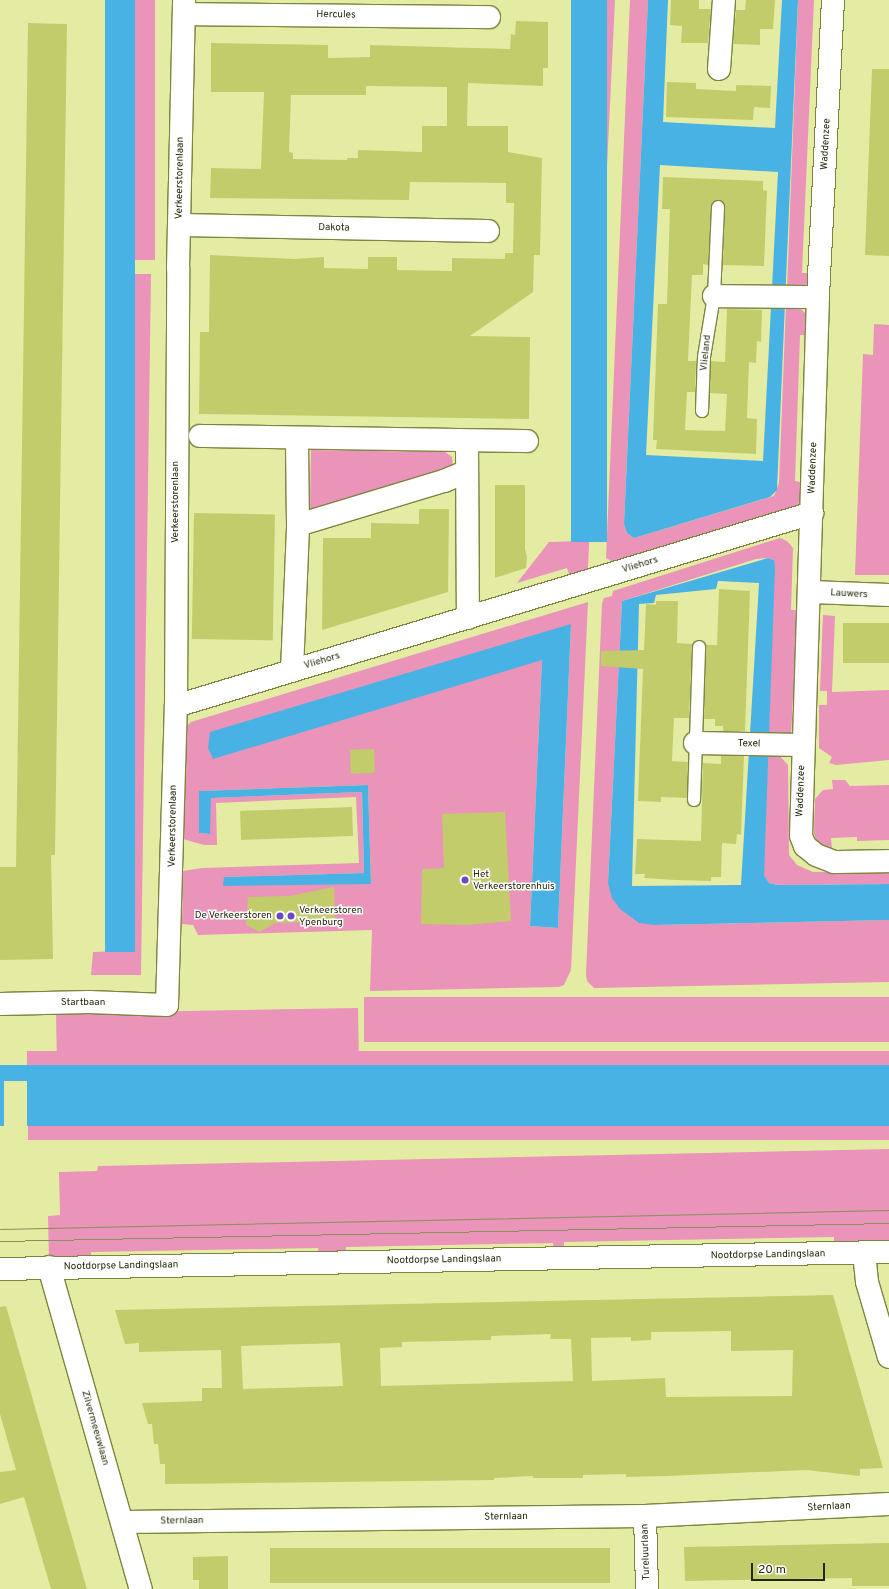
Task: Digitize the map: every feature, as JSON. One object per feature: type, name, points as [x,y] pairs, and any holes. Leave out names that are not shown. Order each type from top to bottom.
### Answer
[{"type":"street","points":[[719,69],[724,0]]},
{"type":"street","name":"Waddenzee","points":[[833,0],[818,297],[810,592],[800,836],[805,846],[816,855],[834,862],[889,861]]},
{"type":"street","name":"Hercules","points":[[184,7],[489,17]]},
{"type":"street","name":"Verkeerstorenlaan","points":[[167,1005],[176,706],[179,225],[184,7]]},
{"type":"street","name":"Dakota","points":[[179,225],[488,231]]},
{"type":"street","points":[[714,296],[818,297]]},
{"type":"street","points":[[200,436],[466,442],[527,440]]},
{"type":"street","name":"Vliehors","points":[[292,671],[298,525],[297,438]]},
{"type":"street","points":[[466,442],[465,472],[468,618]]},
{"type":"street","points":[[298,525],[444,481],[465,472]]},
{"type":"street","name":"Vliehors","points":[[176,706],[812,513]]},
{"type":"street","name":"Lauwers","points":[[810,592],[889,595]]},
{"type":"street","name":"Texel","points":[[695,743],[803,745]]},
{"type":"street","name":"Startbaan","points":[[0,1004],[89,1002],[167,1005]]},
{"type":"street","name":"Nootdorpse Landingslaan","points":[[0,1269],[889,1252]]},
{"type":"street","points":[[864,1253],[867,1282],[889,1357]]},
{"type":"street","name":"Zilvermeeuwlaan","points":[[49,1268],[141,1589]]},
{"type":"street","name":"Sternlaan","points":[[122,1522],[645,1516],[889,1504]]},
{"type":"street","name":"Tureluurlaan","points":[[645,1516],[647,1589]]},
{"type":"lane","name":"Vlieland","points":[[702,411],[704,357],[714,296],[718,207]]},
{"type":"lane","points":[[694,800],[699,647]]},
{"type":"shaded area","points":[[135,0],[155,0],[155,260],[135,260]]},
{"type":"shaded area","points":[[607,0],[615,0],[588,567],[586,573],[570,577],[567,568],[517,583],[549,542],[582,541]]},
{"type":"shaded area","points":[[630,0],[648,0],[624,524],[627,533],[634,538],[774,496],[779,483],[786,305],[800,308],[805,313],[809,335],[800,335],[795,481],[804,483],[798,505],[791,509],[615,563],[606,558]]},
{"type":"shaded area","points":[[798,0],[814,0],[802,273],[811,273],[806,286],[787,290]]},
{"type":"shaded area","points":[[131,274],[151,274],[141,975],[91,975],[93,952],[121,951]]},
{"type":"shaded area","points":[[874,324],[889,325],[889,575],[855,575],[863,354],[873,355]]},
{"type":"shaded area","points":[[311,450],[445,452],[452,457],[453,467],[310,514]]},
{"type":"shaded area","points":[[780,538],[787,541],[793,548],[791,610],[798,610],[791,734],[768,736],[774,560],[768,558],[756,559],[622,601],[608,883],[655,925],[889,920],[889,982],[594,988],[587,981],[586,974],[602,603],[604,598],[612,596],[613,591]]},
{"type":"shaded area","points":[[588,602],[571,970],[564,985],[559,987],[370,991],[372,930],[198,935],[193,925],[182,924],[183,871],[202,868],[359,863],[356,797],[216,803],[217,845],[204,845],[183,839],[186,733],[187,726],[191,722]],"holes":[[[571,624],[558,928],[530,926],[542,660]],[[368,785],[371,884],[224,877],[364,873],[362,792],[210,798],[210,834],[199,833],[200,791]]]},
{"type":"shaded area","points":[[823,615],[835,616],[832,692],[889,690],[889,760],[836,765],[829,763],[832,757],[819,748],[819,705],[827,705],[827,691],[820,691]]},
{"type":"shaded area","points":[[767,752],[778,754],[788,765],[789,855],[797,865],[813,872],[889,871],[889,884],[778,885],[769,883],[764,875],[762,866]]},
{"type":"shaded area","points":[[832,780],[845,780],[850,786],[889,785],[889,840],[857,841],[857,837],[831,838],[832,849],[826,849],[816,840],[814,833],[815,799],[823,790],[833,789]]},
{"type":"shaded area","points":[[364,997],[889,997],[889,1042],[364,1042]]},
{"type":"shaded area","points":[[358,1008],[359,1053],[57,1058],[56,1013]]},
{"type":"shaded area","points":[[27,1051],[889,1051],[889,1065],[27,1065]]},
{"type":"shaded area","points":[[28,1126],[889,1126],[889,1140],[28,1140]]},
{"type":"shaded area","points":[[889,1149],[889,1244],[834,1245],[834,1237],[564,1242],[564,1251],[554,1251],[553,1243],[346,1247],[346,1256],[319,1256],[318,1248],[91,1252],[91,1261],[49,1262],[48,1216],[60,1215],[59,1172],[97,1171],[98,1166]]},
{"type":"water","points":[[105,0],[135,0],[135,952],[105,952]]},
{"type":"water","points":[[571,0],[607,0],[607,542],[571,542]]},
{"type":"water","points":[[648,0],[668,0],[663,122],[775,128],[782,0],[798,0],[777,490],[770,497],[634,538],[627,533],[624,524]],"holes":[[[660,165],[778,172],[763,461],[646,455]]]},
{"type":"water","points":[[768,558],[774,560],[775,568],[764,875],[769,883],[778,885],[889,884],[889,920],[655,925],[639,923],[620,909],[612,898],[608,883],[622,601]],"holes":[[[718,581],[759,583],[741,885],[632,886],[639,604],[654,603],[656,595],[716,589]]]},
{"type":"water","points":[[571,624],[558,928],[530,926],[542,660],[213,759],[208,748],[210,732]]},
{"type":"water","points":[[368,785],[371,884],[223,886],[224,877],[364,873],[362,792],[211,798],[210,834],[199,833],[199,791]]},
{"type":"water","points":[[0,1065],[889,1065],[889,1126],[0,1126]]},
{"type":"pier","points":[[4,1081],[27,1081],[27,1146],[4,1146]]},
{"type":"building","points":[[671,0],[699,0],[699,9],[711,9],[708,43],[681,43],[682,26],[670,25]]},
{"type":"building","points":[[746,0],[775,0],[773,29],[760,29],[760,45],[733,44],[736,10],[745,10]]},
{"type":"building","points":[[516,21],[548,22],[548,68],[543,68],[543,86],[468,83],[467,126],[508,126],[508,152],[542,158],[540,255],[534,255],[533,292],[470,336],[530,337],[529,419],[199,414],[200,332],[209,332],[210,255],[295,259],[324,257],[324,268],[368,269],[368,257],[397,257],[397,270],[452,271],[452,258],[505,259],[505,253],[513,253],[514,203],[506,203],[506,183],[410,182],[409,200],[210,198],[211,168],[261,169],[264,92],[211,92],[211,43],[328,45],[328,58],[370,57],[370,45],[510,49],[511,34],[515,35]],"holes":[[[366,86],[447,87],[447,126],[422,126],[422,152],[358,150],[358,158],[347,158],[347,160],[293,159],[293,153],[289,152],[291,95],[366,95]]]},
{"type":"building","points":[[28,23],[67,24],[55,855],[51,855],[53,959],[0,960],[0,867],[16,867]]},
{"type":"building","points":[[872,69],[889,69],[889,256],[865,255]]},
{"type":"building","points":[[667,82],[696,83],[696,89],[736,91],[736,85],[771,86],[770,108],[754,107],[753,120],[666,117]]},
{"type":"building","points":[[663,177],[763,181],[763,190],[767,191],[764,266],[723,265],[725,207],[719,200],[712,203],[708,265],[703,264],[703,275],[692,275],[688,361],[696,361],[695,392],[687,392],[685,430],[725,431],[727,394],[710,393],[711,361],[725,362],[727,309],[762,310],[761,342],[757,341],[756,363],[749,362],[747,418],[757,419],[756,454],[656,449],[657,440],[653,440],[658,304],[667,304],[670,209],[662,209]]},
{"type":"building","points":[[495,485],[525,485],[525,549],[527,557],[526,568],[495,578]]},
{"type":"building","points":[[419,509],[449,509],[448,592],[322,630],[323,538],[371,538],[371,523],[419,524]]},
{"type":"building","points":[[194,513],[275,514],[273,640],[192,639]]},
{"type":"building","points":[[719,589],[750,591],[745,731],[723,731],[723,726],[715,726],[715,719],[704,719],[706,645],[717,645]]},
{"type":"building","points":[[656,601],[678,601],[677,643],[692,644],[689,718],[674,718],[672,761],[688,762],[687,798],[661,797],[661,802],[638,801],[643,669],[601,666],[601,651],[644,650],[646,604],[656,605]]},
{"type":"building","points":[[843,623],[889,623],[889,663],[843,663]]},
{"type":"building","points":[[374,749],[375,773],[351,774],[350,750]]},
{"type":"building","points":[[721,756],[744,756],[741,835],[737,834],[736,844],[722,843],[721,877],[711,877],[711,881],[676,880],[644,878],[645,874],[635,874],[637,839],[701,841],[703,763],[721,764]]},
{"type":"building","points":[[352,807],[353,836],[241,840],[240,811]]},
{"type":"building","name":"Het Verkeerstorenhuis","points":[[505,812],[511,921],[467,925],[421,924],[422,869],[444,868],[442,814]]},
{"type":"building","name":"Verkeerstoren Ypenburg","points":[[334,887],[335,921],[275,923],[260,932],[246,925],[248,897],[290,896]]},
{"type":"building","points":[[833,1295],[883,1468],[860,1469],[860,1476],[806,1470],[626,1477],[626,1474],[583,1475],[583,1478],[533,1478],[533,1476],[494,1478],[494,1480],[165,1484],[165,1464],[160,1464],[158,1444],[154,1444],[152,1424],[148,1424],[142,1403],[202,1401],[202,1388],[222,1388],[221,1350],[139,1352],[139,1343],[125,1344],[115,1310]],"holes":[[[731,1331],[731,1351],[793,1350],[792,1396],[666,1397],[665,1378],[592,1381],[591,1338],[631,1337],[631,1341],[651,1340],[651,1332]],[[551,1334],[550,1339],[571,1339],[573,1381],[381,1386],[380,1348],[402,1347],[402,1342],[491,1340],[491,1336]],[[340,1343],[343,1386],[243,1389],[241,1346]]]},
{"type":"building","points":[[6,1306],[87,1589],[51,1589],[24,1497],[0,1504],[0,1472],[16,1470],[0,1414],[0,1307]]},
{"type":"building","points":[[889,1543],[889,1586],[852,1586],[852,1578],[685,1581],[684,1547]]},
{"type":"building","points":[[270,1548],[610,1548],[610,1583],[270,1583]]},
{"type":"building","points":[[228,1556],[228,1589],[199,1589],[199,1580],[193,1580],[193,1557]]},
{"type":"tram line","points":[[0,1229],[889,1210]]},
{"type":"tram line","points":[[0,1241],[889,1223]]},
{"type":"place","name":"Het Verkeerstorenhuis","points":[[465,880]]},
{"type":"place","name":"De Verkeerstoren","points":[[280,916]]},
{"type":"place","name":"Verkeerstoren Ypenburg","points":[[291,916]]}]
